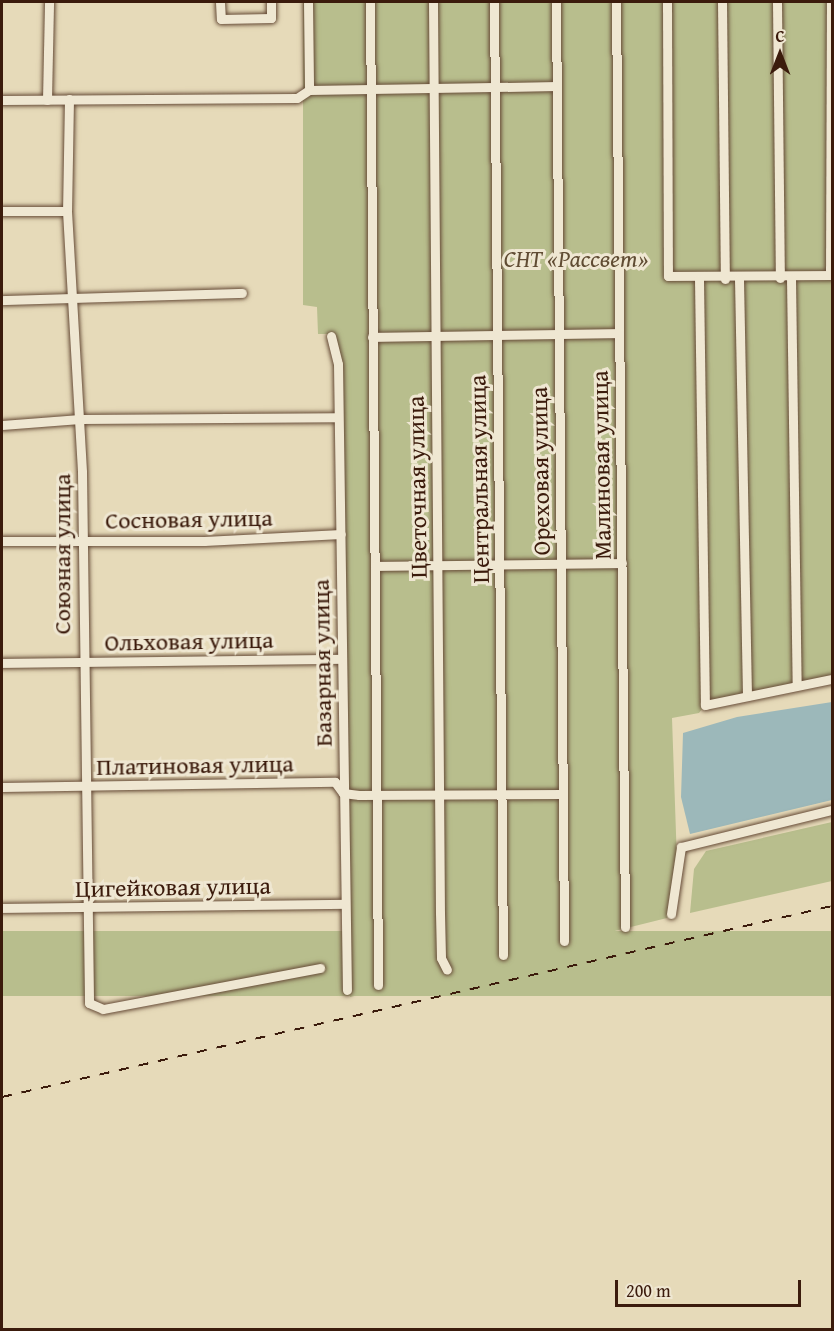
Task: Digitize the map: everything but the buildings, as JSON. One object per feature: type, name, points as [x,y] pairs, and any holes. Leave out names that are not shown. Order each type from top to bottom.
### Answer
[{"type":"street","points":[[47,100],[50,2]]},
{"type":"street","points":[[220,2],[221,19],[271,18],[271,2]]},
{"type":"street","points":[[308,2],[309,90]]},
{"type":"street","points":[[370,2],[378,985]]},
{"type":"street","name":"Цветочная улица","points":[[434,2],[441,958],[447,970]]},
{"type":"street","name":"Центральная улица","points":[[494,2],[503,955]]},
{"type":"street","name":"Ореховая улица","points":[[556,2],[564,941]]},
{"type":"street","name":"Малиновая улица","points":[[616,2],[626,927]]},
{"type":"street","points":[[667,2],[668,276],[699,279],[831,275],[831,2]]},
{"type":"street","points":[[722,2],[725,279]]},
{"type":"street","points":[[777,2],[780,278]]},
{"type":"street","points":[[2,100],[297,98],[309,90],[557,86]]},
{"type":"street","name":"Союзная улица","points":[[69,99],[67,211],[75,298],[80,419],[81,662],[86,786],[86,908],[94,1008],[320,968]]},
{"type":"street","points":[[2,211],[67,211]]},
{"type":"street","points":[[791,278],[797,685]]},
{"type":"street","points":[[699,279],[705,705],[832,679]]},
{"type":"street","points":[[739,279],[747,696]]},
{"type":"street","points":[[2,300],[242,292]]},
{"type":"street","points":[[372,337],[619,333]]},
{"type":"street","name":"Базарная улица","points":[[331,336],[338,364],[347,990]]},
{"type":"street","points":[[2,425],[80,419],[338,417]]},
{"type":"street","name":"Сосновая улица","points":[[2,541],[82,539],[204,541],[341,534]]},
{"type":"street","points":[[375,566],[622,563]]},
{"type":"street","name":"Ольховая улица","points":[[2,663],[341,659]]},
{"type":"street","name":"Платиновая улица","points":[[2,787],[335,782],[343,793],[377,795],[562,794]]},
{"type":"street","points":[[671,914],[681,847],[832,810]]},
{"type":"street","name":"Цигейковая улица","points":[[2,908],[345,904]]},
{"type":"green space","name":"СНТ «Рассвет»","points":[[303,2],[832,2],[832,679],[705,705],[699,713],[672,718],[677,862],[671,917],[350,997],[338,417],[331,334],[318,334],[317,307],[303,305]]},
{"type":"green space","points":[[832,822],[832,881],[690,913],[694,869],[706,851]]},
{"type":"green space","points":[[2,931],[832,931],[832,996],[2,996]]},
{"type":"water","points":[[832,702],[832,800],[690,834],[681,797],[683,733],[737,717]]},
{"type":"railway","points":[[2,1097],[832,906]]}]
